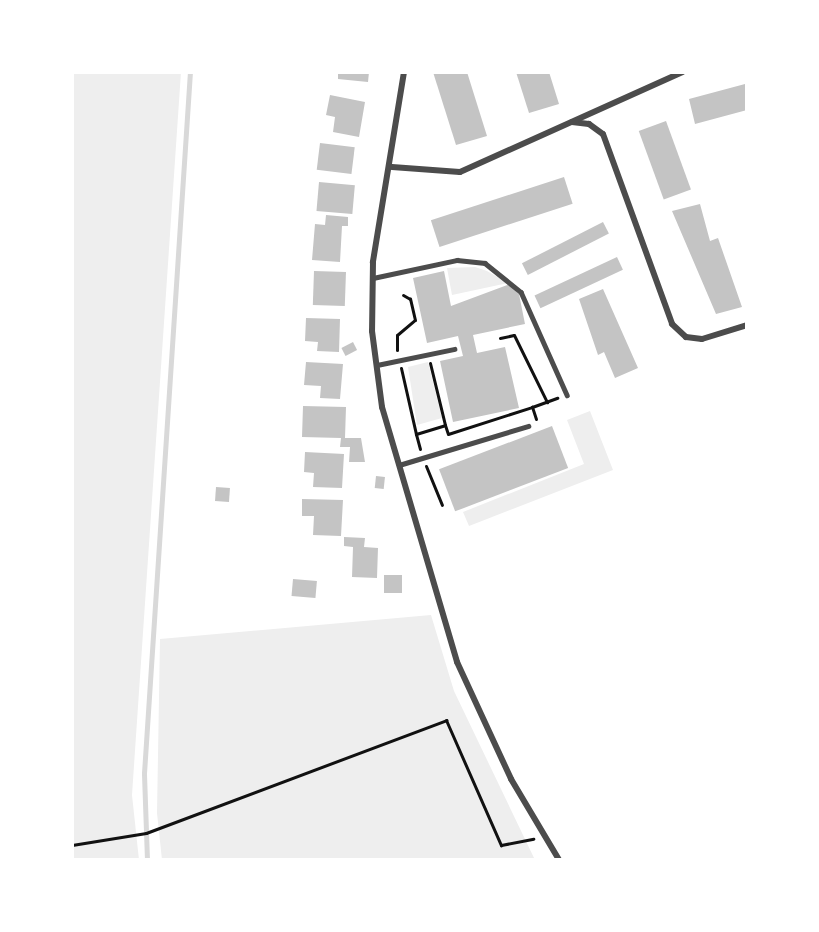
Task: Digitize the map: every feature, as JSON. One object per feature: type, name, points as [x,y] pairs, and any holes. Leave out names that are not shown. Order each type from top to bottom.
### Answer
[{"type":"street","points":[[404,72],[392,167],[373,278],[377,365],[399,465],[457,662],[511,779],[559,860]]},
{"type":"street","points":[[392,167],[433,174],[460,172],[683,72]]},
{"type":"street","points":[[572,122],[590,124],[603,134],[672,324],[686,337],[702,339],[747,326]]},
{"type":"lane","points":[[373,278],[457,260],[485,263],[521,292],[567,395]]},
{"type":"lane","points":[[377,365],[454,349]]},
{"type":"lane","points":[[399,465],[528,426]]},
{"type":"path","points":[[403,295],[410,299],[415,320],[397,335],[399,361],[416,434],[441,505]]},
{"type":"path","points":[[500,338],[514,335],[548,402]]},
{"type":"path","points":[[428,354],[452,449]]},
{"type":"path","points":[[448,434],[517,416],[532,407],[567,395]]},
{"type":"path","points":[[528,426],[536,422],[532,407]]},
{"type":"path","points":[[416,434],[445,425]]},
{"type":"path","points":[[72,845],[146,833],[446,720],[501,845],[545,837]]},
{"type":"shaded area","points":[[72,72],[181,72],[132,795],[139,860],[72,860]]},
{"type":"shaded area","points":[[475,267],[508,283],[452,295],[447,268]]},
{"type":"shaded area","points":[[428,362],[442,418],[417,425],[408,367]]},
{"type":"shaded area","points":[[590,411],[613,470],[469,526],[463,512],[584,464],[567,420]]},
{"type":"shaded area","points":[[431,615],[454,691],[535,860],[162,860],[157,813],[160,639]]},
{"type":"building","points":[[338,72],[369,72],[368,82],[338,79]]},
{"type":"building","points":[[433,72],[467,72],[487,136],[456,145]]},
{"type":"building","points":[[516,72],[549,72],[559,104],[529,113]]},
{"type":"building","points":[[747,78],[747,110],[695,124],[689,99],[745,84]]},
{"type":"building","points":[[330,95],[365,102],[359,137],[333,132],[335,117],[326,115]]},
{"type":"building","points":[[666,121],[691,190],[664,200],[639,131]]},
{"type":"building","points":[[320,143],[355,147],[351,174],[317,170]]},
{"type":"building","points":[[564,177],[573,204],[440,247],[431,220]]},
{"type":"building","points":[[319,182],[355,185],[352,214],[316,211]]},
{"type":"building","points":[[700,204],[710,241],[718,238],[742,307],[716,314],[672,211]]},
{"type":"building","points":[[326,215],[348,217],[348,226],[342,226],[340,262],[312,260],[315,224],[325,225]]},
{"type":"building","points":[[603,222],[609,234],[528,275],[522,263]]},
{"type":"building","points":[[617,257],[623,270],[540,308],[535,295]]},
{"type":"building","points":[[314,271],[346,272],[345,306],[313,305]]},
{"type":"building","points":[[444,271],[451,306],[510,284],[519,294],[525,324],[473,335],[477,353],[505,347],[519,408],[453,422],[440,361],[463,356],[458,336],[427,343],[413,278]]},
{"type":"building","points":[[603,289],[638,368],[615,378],[604,352],[598,355],[579,299]]},
{"type":"building","points":[[306,318],[340,319],[339,352],[317,351],[318,342],[305,341]]},
{"type":"building","points":[[353,342],[357,350],[346,356],[341,348]]},
{"type":"building","points":[[306,362],[343,364],[340,399],[320,398],[321,386],[304,385]]},
{"type":"building","points":[[303,406],[346,407],[345,438],[361,438],[365,462],[349,462],[350,447],[340,447],[341,438],[302,437]]},
{"type":"building","points":[[552,426],[568,468],[455,511],[439,469]]},
{"type":"building","points":[[305,452],[344,454],[342,488],[313,487],[314,473],[304,472]]},
{"type":"building","points":[[376,476],[385,477],[384,489],[375,488]]},
{"type":"building","points":[[216,487],[230,488],[229,502],[215,501]]},
{"type":"building","points":[[302,499],[343,500],[341,536],[313,535],[314,516],[302,516]]},
{"type":"building","points":[[344,537],[365,538],[364,547],[378,548],[377,578],[352,577],[353,547],[344,546]]},
{"type":"building","points":[[384,575],[402,575],[402,593],[384,593]]},
{"type":"building","points":[[293,579],[317,581],[315,598],[292,596]]},
{"type":"waterway","points":[[147,860],[144,773],[190,72]]}]
